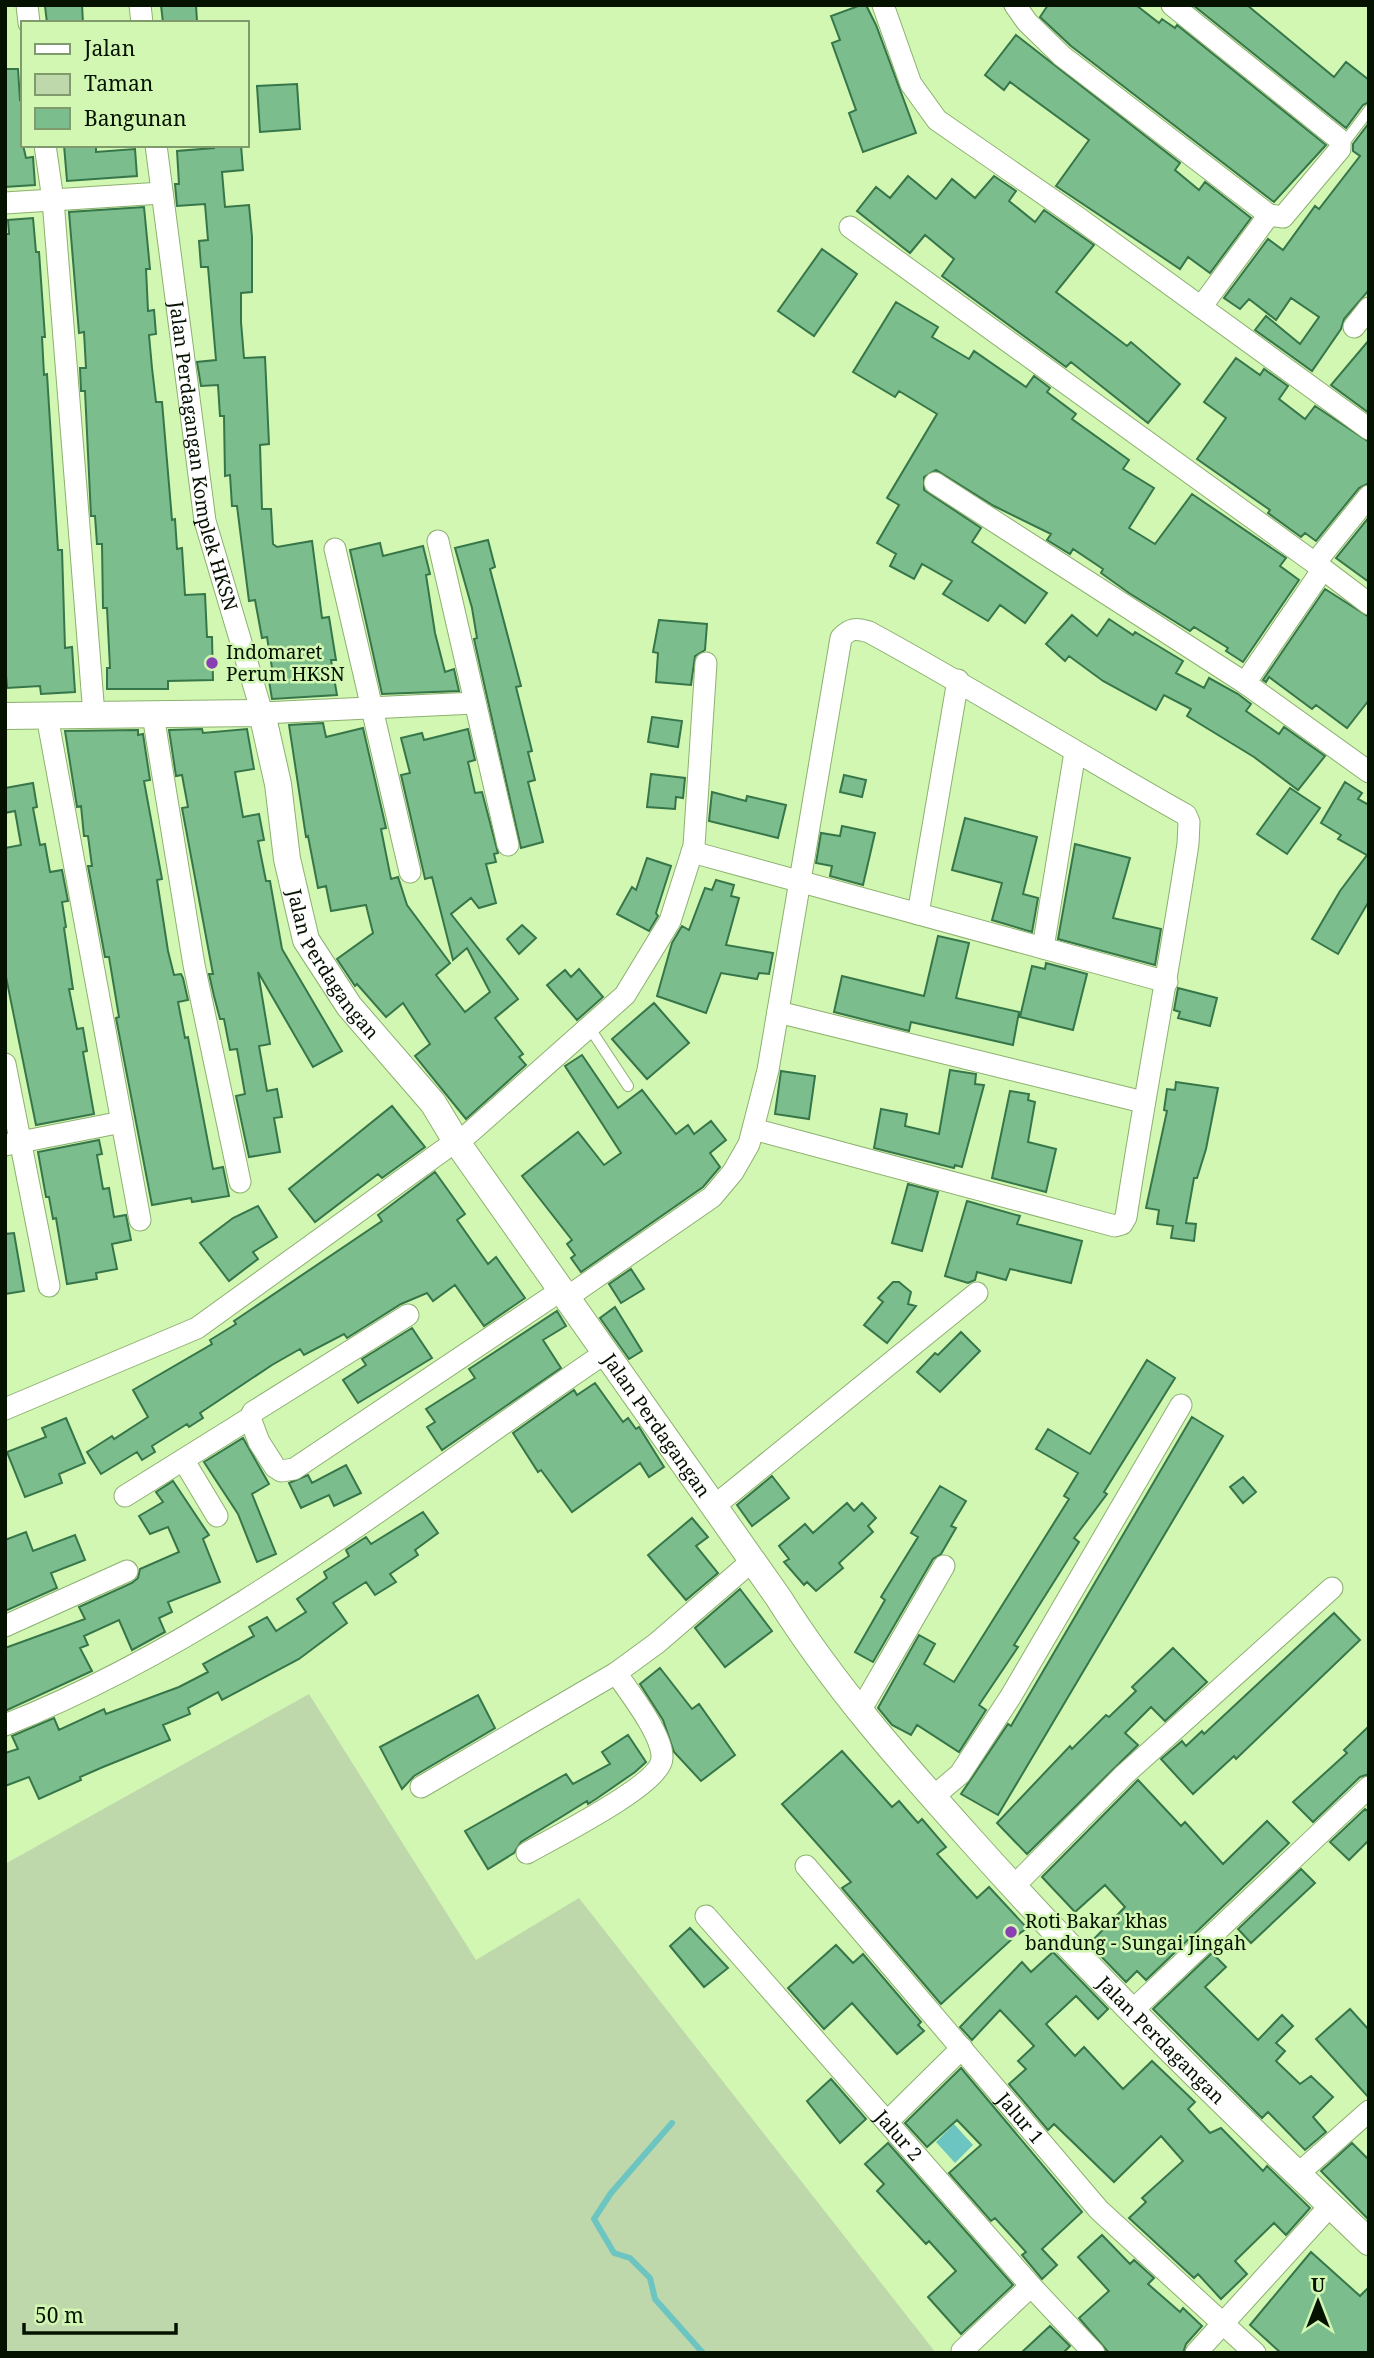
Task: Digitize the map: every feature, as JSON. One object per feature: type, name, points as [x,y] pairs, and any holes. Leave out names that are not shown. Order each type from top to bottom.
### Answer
[{"type":"street","points":[[883,5],[911,84],[937,120],[1369,429]]},
{"type":"street","points":[[1017,6],[1062,56],[1269,215],[1283,217],[1340,149],[1338,137],[1172,5]]},
{"type":"street","points":[[45,147],[52,200],[94,715]]},
{"type":"street","name":"Jalan Perdagangan Komplek HKSN","points":[[156,147],[205,521],[262,713]]},
{"type":"street","points":[[5,202],[162,193]]},
{"type":"street","points":[[1201,307],[1269,215]]},
{"type":"street","points":[[850,228],[1369,604]]},
{"type":"street","points":[[1354,327],[1369,309]]},
{"type":"street","points":[[935,483],[1244,682],[1369,772]]},
{"type":"street","points":[[1244,682],[1319,566],[1369,496]]},
{"type":"street","points":[[438,541],[508,845]]},
{"type":"street","points":[[335,549],[411,872]]},
{"type":"street","points":[[250,1418],[259,1442],[275,1467],[281,1471],[294,1469],[712,1197],[733,1172],[750,1144],[753,1129],[768,1070],[802,882],[841,638],[848,631],[858,628],[958,680],[1188,818],[1188,844],[1167,982],[1143,1102],[1126,1217],[1119,1226],[753,1129]]},
{"type":"street","points":[[5,1409],[197,1328],[456,1142],[625,995],[670,920],[692,852],[706,663]]},
{"type":"street","points":[[918,914],[958,680]]},
{"type":"street","points":[[5,716],[262,713],[475,703]]},
{"type":"street","name":"Jalan Perdagangan","points":[[262,713],[278,784],[287,859],[306,940],[349,1006],[433,1103],[456,1142],[752,1561],[817,1658],[933,1797],[1013,1887],[1133,2010],[1369,2242]]},
{"type":"street","points":[[153,715],[194,965],[240,1182]]},
{"type":"street","points":[[47,716],[140,1220]]},
{"type":"street","points":[[1043,948],[1074,752]]},
{"type":"street","points":[[692,852],[1167,982]]},
{"type":"street","points":[[778,1012],[1143,1102]]},
{"type":"street","points":[[5,1064],[13,1144],[50,1286]]},
{"type":"street","points":[[13,1144],[122,1122]]},
{"type":"street","points":[[713,1507],[978,1293]]},
{"type":"street","points":[[125,1496],[184,1461],[250,1418],[253,1412],[408,1314]]},
{"type":"street","points":[[5,1725],[102,1680],[277,1580],[605,1353]]},
{"type":"street","points":[[933,1797],[960,1774],[1011,1696],[1181,1405]]},
{"type":"street","points":[[184,1461],[217,1516]]},
{"type":"street","points":[[421,1787],[616,1673],[657,1643],[752,1561]]},
{"type":"street","points":[[860,1710],[944,1566]]},
{"type":"street","points":[[5,1626],[127,1571]]},
{"type":"street","points":[[1013,1887],[1124,1775],[1332,1588]]},
{"type":"street","points":[[527,1853],[635,1790],[658,1769],[662,1758],[647,1716],[616,1673]]},
{"type":"street","points":[[1133,2010],[1369,1787]]},
{"type":"street","name":"Jalur 1","points":[[806,1866],[1099,2210],[1255,2353]]},
{"type":"street","name":"Jalur 2","points":[[706,1916],[1031,2286],[1094,2353]]},
{"type":"street","points":[[887,2122],[961,2048]]},
{"type":"street","points":[[1298,2174],[1369,2111]]},
{"type":"street","points":[[1196,2353],[1330,2206]]},
{"type":"street","points":[[962,2351],[1031,2286]]},
{"type":"lane","points":[[1340,149],[1369,110]]},
{"type":"lane","points":[[589,1027],[628,1086]]},
{"type":"green space","points":[[309,1694],[476,1960],[579,1898],[936,2353],[5,2353],[5,1864]]},
{"type":"water","points":[[954,2124],[973,2145],[955,2163],[936,2142]]},
{"type":"building","points":[[82,5],[83,21],[47,21],[45,6]]},
{"type":"building","points":[[161,5],[196,5],[197,21],[163,21]]},
{"type":"building","points":[[866,5],[876,25],[916,133],[863,152],[849,113],[856,110],[832,43],[840,40],[831,16]]},
{"type":"building","points":[[1048,5],[1136,5],[1159,23],[1162,19],[1175,28],[1177,25],[1326,145],[1274,202],[1071,46],[1040,17]]},
{"type":"building","points":[[1193,5],[1247,5],[1334,77],[1346,62],[1369,80],[1369,102],[1363,105],[1346,128]]},
{"type":"building","points":[[1016,35],[1180,163],[1175,170],[1199,190],[1205,182],[1251,218],[1210,273],[1188,257],[1180,269],[1056,186],[1089,140],[1010,82],[1004,90],[985,75]]},
{"type":"building","points":[[5,69],[18,69],[21,147],[23,147],[26,158],[33,157],[35,185],[5,187]]},
{"type":"building","points":[[297,84],[300,129],[260,132],[257,86]]},
{"type":"building","points":[[1369,123],[1369,290],[1344,319],[1341,329],[1312,371],[1255,330],[1266,316],[1300,344],[1319,317],[1291,298],[1276,320],[1249,299],[1240,309],[1224,298],[1268,239],[1283,250],[1315,206],[1319,209],[1360,156],[1353,151],[1353,144]]},
{"type":"building","points":[[64,147],[96,147],[96,152],[135,149],[137,176],[67,181]]},
{"type":"building","points":[[241,147],[243,170],[222,172],[225,207],[249,205],[252,292],[241,293],[241,322],[244,358],[265,357],[269,444],[260,445],[262,509],[271,509],[273,544],[277,547],[312,541],[322,618],[329,617],[336,660],[331,660],[337,695],[272,699],[268,675],[273,674],[267,637],[262,638],[255,600],[249,601],[237,506],[232,506],[230,475],[225,476],[224,416],[220,416],[218,385],[201,386],[197,362],[216,360],[208,267],[201,267],[199,241],[208,240],[205,204],[177,206],[175,184],[179,184],[177,151]]},
{"type":"building","points":[[908,176],[936,199],[952,179],[975,198],[994,176],[1016,191],[1009,201],[1035,222],[1044,210],[1094,245],[1056,292],[1127,346],[1131,342],[1180,384],[1148,423],[1071,362],[1066,367],[942,276],[954,259],[925,235],[910,253],[857,211],[876,187],[890,198]]},
{"type":"building","points":[[144,207],[150,269],[146,269],[148,311],[154,310],[156,334],[149,335],[156,402],[162,402],[172,520],[175,519],[177,549],[182,548],[185,595],[205,594],[207,637],[212,637],[213,680],[168,681],[168,689],[107,689],[107,668],[110,668],[107,608],[103,608],[102,544],[97,544],[95,516],[91,516],[85,391],[81,391],[80,368],[86,368],[84,332],[79,333],[69,212]]},
{"type":"building","points":[[33,218],[36,252],[39,252],[45,337],[42,337],[44,375],[47,374],[58,550],[62,550],[65,648],[72,647],[75,692],[41,694],[40,686],[7,688],[5,662],[5,234],[9,234],[8,220]]},
{"type":"building","points":[[822,249],[857,274],[814,336],[778,311]]},
{"type":"building","points":[[896,302],[938,327],[932,337],[969,359],[974,351],[1026,387],[1034,376],[1050,388],[1047,392],[1076,414],[1072,419],[1129,460],[1123,469],[1154,488],[1129,528],[1155,544],[1192,494],[1286,558],[1280,566],[1299,580],[1243,662],[1226,651],[1228,648],[1194,627],[1190,631],[1129,593],[1101,573],[1103,569],[1073,549],[1070,554],[1047,540],[1051,534],[994,506],[936,470],[924,477],[924,490],[981,528],[972,542],[1047,593],[1025,623],[1000,605],[988,621],[943,594],[952,581],[922,564],[914,579],[890,566],[896,554],[877,543],[899,505],[887,498],[937,414],[899,391],[895,397],[853,372]]},
{"type":"building","points":[[1369,340],[1369,413],[1331,385]]},
{"type":"building","points":[[1236,358],[1260,375],[1264,369],[1288,386],[1279,399],[1305,419],[1315,406],[1369,442],[1369,483],[1359,488],[1316,541],[1305,533],[1301,537],[1268,513],[1270,510],[1197,459],[1226,418],[1204,402]]},
{"type":"building","points":[[1369,517],[1369,582],[1336,558]]},
{"type":"building","points":[[488,540],[495,567],[490,569],[521,686],[516,687],[532,751],[528,752],[535,780],[528,782],[543,842],[521,848],[474,639],[477,638],[472,608],[455,548]]},
{"type":"building","points":[[380,543],[383,556],[423,546],[430,574],[426,575],[435,633],[445,672],[454,669],[459,691],[382,694],[350,550]]},
{"type":"building","points":[[1325,589],[1369,617],[1369,700],[1347,728],[1316,705],[1312,709],[1269,677],[1266,682],[1263,680]]},
{"type":"building","points":[[1072,615],[1097,636],[1109,619],[1133,635],[1135,632],[1183,661],[1176,673],[1204,688],[1209,678],[1238,694],[1251,704],[1246,711],[1279,734],[1284,727],[1325,756],[1298,790],[1254,757],[1187,716],[1191,709],[1164,695],[1156,710],[1103,681],[1069,656],[1065,661],[1046,644]]},
{"type":"building","points":[[659,620],[707,624],[705,650],[695,656],[691,685],[656,682],[658,653],[653,652]]},
{"type":"building","points":[[652,717],[682,721],[678,747],[648,742]]},
{"type":"building","points":[[323,723],[326,737],[363,728],[386,828],[381,829],[391,879],[398,877],[407,905],[450,963],[436,975],[465,1012],[490,992],[467,948],[453,960],[432,877],[425,879],[401,775],[410,773],[401,738],[422,733],[424,740],[468,729],[475,760],[468,762],[475,793],[482,792],[498,853],[494,854],[496,862],[486,864],[496,903],[479,908],[471,898],[451,914],[518,999],[495,1018],[523,1054],[519,1057],[526,1065],[466,1119],[415,1056],[430,1044],[403,1003],[386,1017],[357,984],[355,986],[337,959],[373,933],[366,905],[331,911],[326,886],[318,888],[308,836],[306,837],[289,725]]},
{"type":"building","points":[[202,729],[203,733],[247,729],[254,769],[235,772],[243,817],[259,814],[264,840],[258,841],[266,881],[270,881],[282,949],[342,1051],[313,1067],[258,972],[270,1044],[259,1046],[267,1091],[277,1089],[282,1117],[274,1118],[280,1152],[249,1157],[236,1096],[245,1094],[237,1049],[230,1050],[224,1019],[220,1019],[209,974],[213,974],[182,808],[188,807],[182,775],[176,776],[169,730]]},
{"type":"building","points":[[138,730],[138,735],[143,734],[150,780],[144,781],[162,879],[157,880],[168,951],[174,975],[181,974],[183,978],[188,1000],[178,1002],[185,1038],[188,1037],[213,1169],[223,1167],[229,1196],[192,1202],[191,1198],[152,1205],[116,1018],[119,1017],[109,957],[105,957],[88,866],[92,866],[88,836],[84,836],[81,806],[77,807],[65,731]]},
{"type":"building","points":[[651,774],[685,778],[683,798],[676,797],[675,809],[647,807]]},
{"type":"building","points":[[844,775],[866,780],[862,797],[840,792]]},
{"type":"building","points":[[1345,782],[1362,793],[1358,799],[1369,805],[1369,901],[1338,954],[1312,939],[1340,891],[1367,855],[1338,839],[1341,835],[1321,823]]},
{"type":"building","points":[[33,783],[37,807],[33,808],[40,845],[45,844],[50,872],[62,870],[68,901],[62,902],[73,989],[69,989],[77,1029],[83,1028],[87,1051],[83,1052],[94,1114],[36,1125],[5,972],[5,848],[21,845],[15,811],[5,813],[5,788]]},
{"type":"building","points":[[1290,788],[1320,808],[1287,854],[1257,834]]},
{"type":"building","points":[[712,792],[746,801],[747,796],[786,805],[778,838],[709,821]]},
{"type":"building","points":[[965,818],[1037,837],[1023,894],[1038,898],[1032,932],[992,920],[1002,883],[952,870]]},
{"type":"building","points":[[842,826],[875,833],[863,885],[830,876],[832,866],[816,863],[821,833],[840,836]]},
{"type":"building","points":[[1075,844],[1130,858],[1113,918],[1161,929],[1155,965],[1058,939]]},
{"type":"building","points":[[647,858],[671,866],[656,913],[658,916],[649,931],[617,914],[632,887],[636,890]]},
{"type":"building","points":[[716,880],[734,885],[731,896],[739,898],[726,945],[773,953],[769,974],[759,973],[757,979],[721,973],[706,1013],[657,996],[672,943],[682,926],[689,930],[705,888],[712,890]]},
{"type":"building","points":[[522,925],[536,938],[519,954],[507,939]]},
{"type":"building","points":[[938,936],[969,943],[956,998],[1019,1012],[1013,1045],[911,1022],[909,1031],[834,1012],[842,976],[924,996]]},
{"type":"building","points":[[1046,963],[1087,974],[1073,1030],[1020,1017],[1032,966],[1045,969]]},
{"type":"building","points":[[579,969],[603,997],[577,1020],[547,985],[565,970],[571,977]]},
{"type":"building","points":[[1178,988],[1217,998],[1210,1026],[1178,1018],[1180,1012],[1174,1010]]},
{"type":"building","points":[[654,1003],[689,1043],[647,1079],[612,1039]]},
{"type":"building","points":[[582,1055],[618,1108],[642,1090],[676,1134],[688,1125],[694,1134],[711,1121],[726,1140],[710,1153],[720,1167],[703,1187],[581,1272],[571,1258],[575,1255],[567,1244],[572,1240],[522,1176],[578,1132],[604,1165],[621,1153],[565,1066]]},
{"type":"building","points":[[950,1070],[976,1074],[975,1084],[984,1085],[962,1167],[955,1165],[954,1168],[874,1148],[881,1109],[907,1114],[905,1126],[939,1134]]},
{"type":"building","points":[[781,1071],[815,1076],[809,1119],[775,1114]]},
{"type":"building","points":[[1176,1082],[1218,1088],[1206,1149],[1197,1178],[1194,1178],[1186,1223],[1196,1224],[1194,1241],[1171,1238],[1173,1226],[1157,1224],[1159,1210],[1146,1208],[1167,1111],[1164,1110],[1167,1089],[1175,1090]]},
{"type":"building","points":[[1010,1091],[1029,1094],[1028,1100],[1035,1102],[1028,1142],[1056,1149],[1046,1192],[992,1178]]},
{"type":"building","points":[[392,1106],[425,1147],[382,1178],[378,1174],[315,1222],[289,1189]]},
{"type":"building","points":[[99,1140],[102,1154],[97,1155],[103,1189],[109,1188],[114,1217],[126,1215],[131,1240],[112,1244],[117,1269],[96,1273],[97,1279],[67,1284],[56,1218],[53,1219],[49,1197],[46,1197],[38,1152]]},
{"type":"building","points":[[435,1172],[465,1214],[457,1220],[488,1264],[496,1257],[525,1298],[484,1326],[455,1285],[433,1301],[427,1293],[401,1304],[347,1338],[344,1334],[304,1355],[300,1349],[200,1413],[203,1418],[189,1427],[187,1424],[152,1446],[155,1452],[142,1460],[137,1452],[101,1474],[87,1452],[112,1436],[114,1439],[148,1417],[133,1390],[212,1344],[210,1340],[236,1324],[234,1321],[382,1221],[378,1215]]},
{"type":"building","points":[[908,1184],[938,1192],[922,1251],[892,1243]]},
{"type":"building","points":[[967,1201],[1020,1216],[1017,1224],[1082,1241],[1071,1283],[1010,1269],[1006,1280],[977,1272],[975,1280],[968,1283],[945,1276]]},
{"type":"building","points":[[258,1206],[277,1237],[253,1252],[258,1259],[229,1281],[200,1243],[233,1218]]},
{"type":"building","points":[[14,1233],[24,1291],[5,1294],[5,1234]]},
{"type":"building","points":[[631,1269],[644,1289],[621,1303],[609,1284]]},
{"type":"building","points":[[893,1282],[899,1282],[911,1292],[908,1304],[916,1306],[887,1343],[864,1325],[883,1302],[878,1298]]},
{"type":"building","points":[[615,1307],[642,1351],[629,1359],[600,1318]]},
{"type":"building","points":[[557,1311],[566,1326],[543,1340],[561,1368],[442,1450],[427,1427],[435,1422],[426,1409],[475,1378],[469,1369]]},
{"type":"building","points":[[412,1328],[432,1358],[358,1403],[343,1380],[366,1365],[362,1359]]},
{"type":"building","points":[[961,1332],[980,1351],[940,1392],[917,1372]]},
{"type":"building","points":[[1147,1360],[1175,1378],[1104,1492],[1107,1494],[1074,1538],[1079,1542],[1014,1645],[1018,1647],[979,1705],[986,1710],[959,1752],[917,1725],[911,1735],[892,1725],[878,1708],[919,1635],[935,1644],[924,1664],[954,1682],[1069,1499],[1064,1496],[1078,1473],[1036,1449],[1048,1429],[1090,1454]]},
{"type":"building","points":[[595,1383],[623,1422],[628,1418],[636,1429],[639,1427],[664,1467],[649,1477],[640,1463],[572,1512],[541,1470],[538,1472],[513,1433],[574,1390],[577,1395]]},
{"type":"building","points":[[1192,1417],[1223,1436],[998,1815],[961,1794],[1008,1724],[1011,1726]]},
{"type":"building","points":[[66,1418],[85,1463],[59,1474],[62,1483],[25,1497],[7,1452],[46,1437],[42,1428]]},
{"type":"building","points":[[243,1438],[269,1484],[252,1494],[276,1554],[257,1562],[238,1514],[204,1462]]},
{"type":"building","points":[[346,1465],[361,1493],[334,1506],[329,1495],[301,1508],[289,1483],[308,1475],[312,1483]]},
{"type":"building","points":[[772,1476],[789,1498],[752,1526],[737,1505]]},
{"type":"building","points":[[1243,1477],[1256,1492],[1243,1503],[1230,1487]]},
{"type":"building","points":[[173,1481],[209,1535],[203,1539],[220,1582],[168,1602],[172,1612],[159,1618],[165,1632],[132,1650],[119,1620],[84,1636],[88,1645],[80,1648],[92,1671],[5,1711],[5,1648],[85,1619],[79,1607],[132,1583],[138,1578],[140,1569],[179,1552],[168,1527],[150,1534],[139,1516],[163,1502],[156,1492]]},
{"type":"building","points":[[940,1486],[966,1501],[951,1526],[956,1528],[941,1554],[933,1559],[873,1662],[855,1652],[885,1600],[881,1597],[918,1537],[911,1533]]},
{"type":"building","points":[[847,1503],[854,1511],[862,1503],[876,1518],[868,1526],[873,1532],[839,1563],[843,1568],[816,1591],[807,1582],[804,1585],[784,1562],[789,1559],[779,1546],[805,1524],[813,1533]]},
{"type":"building","points":[[423,1512],[438,1533],[415,1550],[418,1555],[390,1574],[396,1582],[375,1595],[366,1582],[333,1603],[347,1623],[299,1659],[222,1700],[218,1692],[188,1708],[190,1714],[163,1725],[170,1740],[80,1777],[81,1780],[39,1799],[29,1777],[5,1786],[5,1753],[18,1749],[12,1736],[54,1718],[59,1730],[104,1709],[106,1714],[179,1687],[208,1672],[203,1664],[254,1636],[249,1627],[267,1617],[276,1631],[306,1612],[297,1599],[327,1578],[324,1572],[349,1556],[346,1550],[366,1537],[371,1544]]},
{"type":"building","points":[[692,1518],[708,1537],[696,1546],[718,1573],[686,1600],[648,1555]]},
{"type":"building","points":[[26,1532],[33,1551],[75,1535],[85,1560],[51,1573],[57,1588],[5,1611],[5,1540]]},
{"type":"building","points":[[740,1589],[772,1631],[725,1667],[695,1628]]},
{"type":"building","points":[[1334,1613],[1360,1640],[1236,1759],[1234,1756],[1193,1794],[1161,1759],[1182,1741],[1186,1746],[1202,1731],[1204,1734]]},
{"type":"building","points":[[1173,1648],[1207,1682],[1165,1721],[1151,1707],[1125,1733],[1138,1745],[1027,1854],[997,1823],[1070,1746],[1072,1749],[1106,1715],[1109,1717],[1136,1691],[1132,1687]]},
{"type":"building","points":[[660,1668],[692,1709],[699,1704],[735,1755],[701,1781],[674,1752],[663,1720],[640,1684]]},
{"type":"building","points":[[478,1695],[495,1728],[414,1776],[402,1789],[380,1747]]},
{"type":"building","points":[[1369,1726],[1369,1774],[1360,1777],[1313,1822],[1293,1802],[1347,1753],[1344,1750]]},
{"type":"building","points":[[628,1735],[646,1762],[596,1799],[588,1804],[587,1801],[521,1842],[514,1853],[488,1869],[465,1831],[566,1774],[573,1784],[610,1764],[602,1752]]},
{"type":"building","points":[[842,1751],[892,1807],[899,1801],[918,1823],[922,1819],[946,1847],[937,1854],[977,1898],[989,1887],[1027,1928],[941,2004],[842,1888],[851,1882],[782,1804]]},
{"type":"building","points":[[1138,1780],[1181,1826],[1185,1822],[1223,1864],[1267,1821],[1289,1843],[1146,1980],[1137,1971],[1126,1982],[1089,1944],[1125,1907],[1105,1885],[1075,1912],[1042,1877]]},
{"type":"building","points":[[1365,1809],[1369,1812],[1369,1840],[1349,1860],[1330,1842]]},
{"type":"building","points":[[1301,1869],[1315,1883],[1251,1943],[1238,1929]]},
{"type":"building","points":[[690,1928],[728,1968],[704,1987],[670,1946]]},
{"type":"building","points":[[836,1945],[853,1963],[863,1954],[921,2022],[918,2025],[924,2031],[897,2054],[852,2003],[824,2029],[788,1988]]},
{"type":"building","points":[[1053,1952],[1108,2009],[1098,2019],[1076,1996],[1046,2024],[1075,2056],[1084,2047],[1123,2089],[1152,2061],[1195,2102],[1188,2109],[1210,2133],[1221,2128],[1263,2171],[1267,2166],[1310,2208],[1286,2235],[1274,2223],[1235,2261],[1247,2274],[1221,2299],[1198,2274],[1194,2278],[1129,2218],[1146,2202],[1142,2198],[1183,2161],[1161,2136],[1114,2182],[1054,2124],[1048,2130],[1009,2084],[1026,2069],[1018,2061],[1034,2046],[1000,2010],[972,2040],[960,2027],[1022,1962],[1031,1972]]},
{"type":"building","points":[[1212,1953],[1226,1967],[1205,1987],[1258,2040],[1282,2015],[1293,2026],[1276,2043],[1285,2051],[1276,2061],[1300,2084],[1311,2076],[1333,2097],[1313,2117],[1326,2132],[1305,2150],[1268,2112],[1262,2118],[1153,2009]]},
{"type":"building","points":[[1350,2009],[1369,2030],[1369,2098],[1316,2039]]},
{"type":"building","points":[[961,2068],[1082,2212],[1042,2249],[1057,2265],[1042,2279],[1022,2255],[1026,2252],[995,2218],[991,2221],[949,2173],[981,2145],[957,2120],[927,2147],[905,2123]]},
{"type":"building","points":[[831,2079],[866,2119],[840,2143],[807,2101]]},
{"type":"building","points":[[888,2143],[1013,2285],[961,2334],[928,2297],[956,2271],[929,2241],[926,2244],[877,2191],[884,2184],[865,2164]]},
{"type":"building","points":[[1352,2143],[1369,2160],[1369,2220],[1321,2171]]},
{"type":"building","points":[[1102,2235],[1130,2264],[1134,2260],[1154,2278],[1148,2284],[1180,2312],[1183,2308],[1202,2326],[1186,2344],[1183,2353],[1109,2353],[1079,2318],[1109,2291],[1078,2257]]},
{"type":"building","points":[[1311,2252],[1360,2296],[1369,2287],[1369,2353],[1281,2353],[1250,2325]]},
{"type":"building","points":[[1050,2326],[1070,2346],[1063,2353],[1021,2353]]},
{"type":"waterway","points":[[672,2123],[611,2193],[594,2219],[614,2253],[630,2258],[650,2278],[655,2299],[703,2353]]},
{"type":"place","name":"Indomaret Perum HKSN","points":[[212,663]]},
{"type":"place","name":"Roti Bakar khas bandung - Sungai Jingah","points":[[1011,1932]]}]
